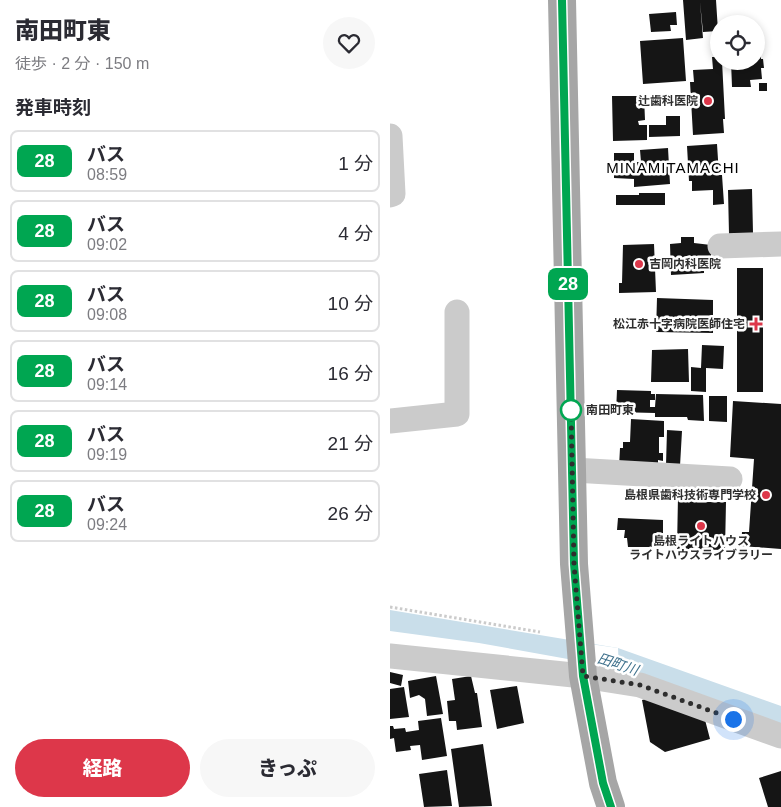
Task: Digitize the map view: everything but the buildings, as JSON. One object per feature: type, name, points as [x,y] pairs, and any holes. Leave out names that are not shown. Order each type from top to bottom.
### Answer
[{"type":"main road","points":[[562,0],[574,564],[583,671],[603,783],[611,807]]},
{"type":"street","points":[[390,136],[393,194],[390,195]]},
{"type":"street","points":[[720,246],[781,244]]},
{"type":"street","points":[[390,421],[457,414],[458,312]]},
{"type":"street","points":[[572,470],[730,479]]},
{"type":"street","points":[[390,656],[583,671],[640,685],[781,736]]},
{"type":"path","points":[[390,607],[540,632]]},
{"type":"water","name":"田町川","points":[[390,610],[618,648],[781,706],[781,729],[619,671],[590,663],[479,643],[390,631]]},
{"type":"pier","points":[[590,644],[618,648],[619,671],[590,663]]},
{"type":"bus line","name":"28","points":[[562,0],[574,564],[583,676],[603,783],[611,807]]},
{"type":"place","name":"辻歯科医院","points":[[708,101]]},
{"type":"place","name":"吉岡内科医院","points":[[639,264]]},
{"type":"place","name":"松江赤十字病院医師住宅","points":[[756,324]]},
{"type":"place","name":"南田町東","points":[[571,410]]},
{"type":"place","name":"島根県歯科技術専門学校","points":[[766,495]]},
{"type":"place","name":"島根ライトハウス ライトハウスライブラリー","points":[[701,526]]},
{"type":"district","name":"MINAMITAMACHI","points":[[673,167]]},
{"type":"route","points":[[571,410],[574,564],[583,676],[640,685],[733,719]]}]
